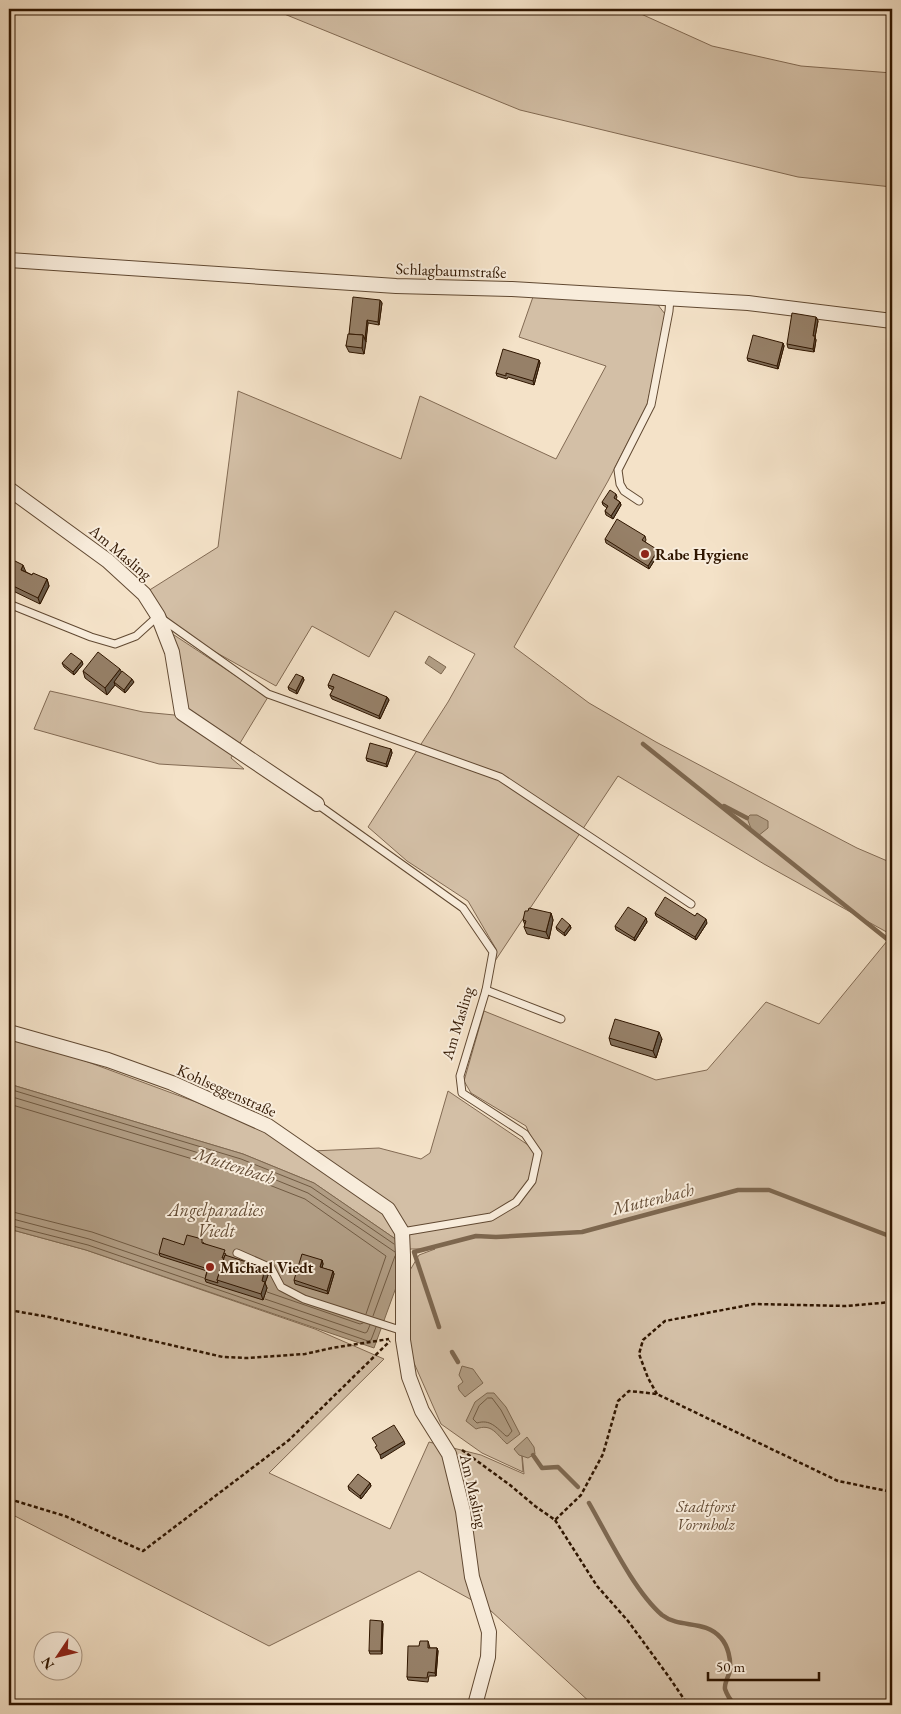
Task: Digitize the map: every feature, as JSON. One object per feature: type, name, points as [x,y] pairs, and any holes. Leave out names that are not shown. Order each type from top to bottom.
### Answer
[{"type":"street","name":"Schlagbaumstraße","points":[[9,260],[386,285],[512,289],[748,303],[892,321]]},
{"type":"street","name":"Am Masling","points":[[9,490],[108,560],[144,594],[158,616],[172,652],[182,713],[317,804]]},
{"type":"street","name":"Kohlseggenstraße","points":[[9,1032],[108,1060],[172,1083],[268,1126],[388,1209],[402,1232]]},
{"type":"street","name":"Am Masling","points":[[402,1232],[404,1255],[403,1340],[409,1377],[422,1411],[449,1454],[463,1511],[472,1577],[489,1632],[488,1657],[475,1705]]},
{"type":"lane","points":[[639,501],[624,491],[620,484],[618,470],[650,405],[670,298]]},
{"type":"lane","points":[[9,604],[91,637],[114,644],[136,636],[158,616],[268,694],[500,777],[691,904]]},
{"type":"lane","name":"Am Masling","points":[[317,804],[463,908],[493,952],[486,990],[460,1076],[462,1093],[525,1134],[538,1153],[532,1181],[516,1202],[491,1217],[402,1232]]},
{"type":"lane","points":[[486,990],[561,1019]]},
{"type":"lane","points":[[237,1253],[272,1268],[281,1287],[304,1299],[403,1331]]},
{"type":"path","points":[[658,1394],[648,1378],[639,1354],[643,1340],[665,1321],[754,1304],[846,1306],[892,1302]]},
{"type":"path","points":[[9,1310],[48,1317],[223,1357],[247,1358],[305,1354],[393,1338],[289,1440],[143,1551],[65,1516],[9,1499]]},
{"type":"path","points":[[555,1520],[582,1495],[603,1454],[618,1401],[630,1391],[658,1394],[838,1481],[892,1492]]},
{"type":"path","points":[[440,1437],[451,1442],[555,1520],[598,1586],[628,1620],[688,1705]]},
{"type":"green space","points":[[272,9],[630,9],[712,46],[801,66],[892,73],[892,187],[798,177],[520,110]]},
{"type":"green space","points":[[534,294],[658,305],[665,314],[647,405],[608,481],[514,647],[589,703],[656,742],[857,848],[892,863],[892,935],[764,864],[618,776],[495,961],[496,949],[468,901],[407,861],[368,827],[448,702],[475,654],[395,611],[369,657],[312,626],[276,686],[201,644],[169,620],[148,591],[218,547],[238,391],[401,459],[420,396],[556,459],[606,366],[519,337]]},
{"type":"green space","points":[[171,633],[268,697],[231,758],[244,769],[159,764],[34,729],[50,691],[143,712],[185,716]]},
{"type":"green space","name":"Stadtforst Vormholz","points":[[892,935],[892,1705],[593,1705],[490,1610],[419,1571],[269,1646],[9,1513],[9,1229],[86,1250],[315,1329],[384,1359],[269,1473],[390,1529],[429,1442],[481,1455],[524,1474],[521,1444],[523,1472],[482,1453],[441,1424],[414,1363],[408,1340],[406,1277],[419,1255],[435,1249],[410,1249],[314,1183],[243,1154],[9,1084],[9,1038],[61,1052],[196,1102],[312,1151],[379,1148],[421,1159],[430,1153],[448,1091],[537,1151],[526,1126],[471,1093],[464,1081],[484,1011],[656,1080],[707,1070],[766,1002],[819,1024]]},
{"type":"water","points":[[429,656],[446,667],[441,674],[425,663]]},
{"type":"water","points":[[750,815],[757,815],[768,821],[768,828],[758,836],[752,831],[747,818]]},
{"type":"water","name":"Angelparadies Viedt","points":[[9,1084],[243,1154],[314,1183],[410,1249],[374,1348],[86,1250],[9,1229]]},
{"type":"water","points":[[462,1366],[473,1369],[483,1383],[465,1397],[458,1386],[463,1382],[459,1375]]},
{"type":"water","points":[[487,1393],[494,1393],[506,1407],[520,1434],[507,1444],[490,1428],[476,1429],[466,1421],[475,1402]]},
{"type":"water","points":[[527,1437],[534,1447],[535,1454],[528,1458],[519,1455],[514,1449]]},
{"type":"building","points":[[353,297],[380,300],[378,322],[367,320],[365,339],[363,335],[349,334]]},
{"type":"building","points":[[792,313],[816,317],[813,349],[787,344]]},
{"type":"building","points":[[348,334],[363,335],[362,348],[346,346]]},
{"type":"building","points":[[753,335],[783,343],[777,366],[747,358]]},
{"type":"building","points":[[503,349],[539,360],[533,381],[506,373],[506,376],[496,373]]},
{"type":"building","points":[[610,490],[616,494],[614,498],[620,502],[611,516],[605,511],[608,506],[602,502]]},
{"type":"building","points":[[617,519],[645,536],[642,540],[658,550],[648,566],[605,539]]},
{"type":"building","points":[[13,560],[23,565],[21,570],[47,579],[38,598],[9,584],[9,569]]},
{"type":"building","points":[[98,652],[120,669],[105,688],[83,671]]},
{"type":"building","points":[[71,653],[82,661],[73,672],[62,663]]},
{"type":"building","points":[[122,671],[132,679],[124,690],[114,682]]},
{"type":"building","points":[[296,674],[303,677],[296,691],[288,687]]},
{"type":"building","points":[[333,674],[387,697],[379,716],[330,695],[334,687],[328,685]]},
{"type":"building","points":[[370,743],[391,749],[386,764],[366,758]]},
{"type":"building","points":[[665,897],[695,916],[697,913],[706,919],[695,937],[655,913]]},
{"type":"building","points":[[628,907],[646,918],[634,938],[615,926]]},
{"type":"building","points":[[529,908],[551,913],[546,932],[524,927],[526,921],[523,920],[525,911],[528,911]]},
{"type":"building","points":[[562,918],[570,925],[564,933],[556,927]]},
{"type":"building","points":[[615,1019],[659,1032],[653,1051],[609,1038]]},
{"type":"building","name":"Michael Viedt","points":[[187,1235],[202,1239],[202,1243],[225,1250],[217,1280],[218,1283],[205,1279],[208,1269],[159,1253],[163,1238],[184,1245]]},
{"type":"building","points":[[302,1254],[322,1260],[320,1267],[333,1271],[327,1291],[294,1280]]},
{"type":"building","points":[[225,1255],[265,1268],[262,1281],[265,1282],[261,1294],[217,1280]]},
{"type":"building","points":[[394,1425],[404,1441],[380,1455],[372,1438]]},
{"type":"building","points":[[358,1474],[370,1483],[360,1496],[348,1486]]},
{"type":"building","points":[[370,1620],[382,1621],[381,1651],[369,1651]]},
{"type":"building","points":[[420,1641],[428,1641],[428,1648],[437,1648],[435,1673],[428,1672],[427,1678],[407,1677],[408,1646],[419,1646]]},
{"type":"waterway","points":[[643,744],[892,943]]},
{"type":"waterway","points":[[724,806],[747,818]]},
{"type":"waterway","name":"Muttenbach","points":[[439,1327],[414,1252],[476,1236],[496,1237],[582,1232],[738,1190],[769,1190],[892,1237]]},
{"type":"waterway","points":[[452,1352],[458,1362]]},
{"type":"waterway","points":[[533,1455],[542,1468],[558,1467],[578,1487]]},
{"type":"waterway","points":[[589,1503],[622,1562],[641,1592],[652,1605],[669,1619],[708,1628],[721,1638],[726,1645],[730,1666],[725,1689],[735,1705]]},
{"type":"place","name":"Rabe Hygiene","points":[[645,554]]},
{"type":"place","name":"Michael Viedt","points":[[210,1267]]}]
